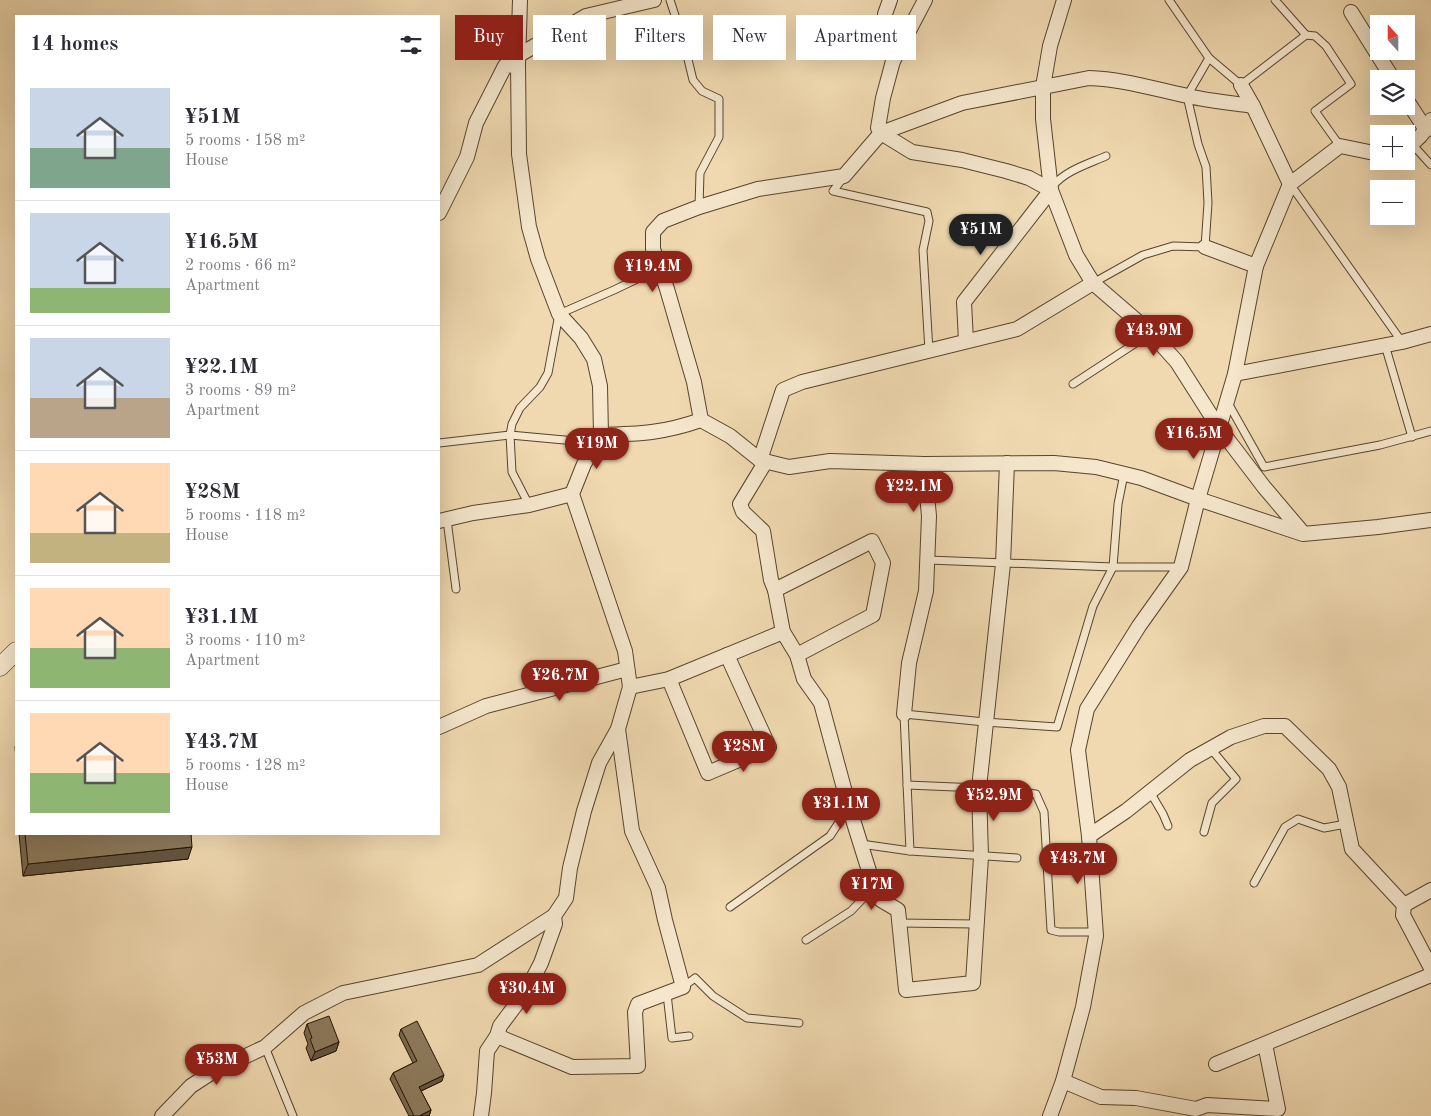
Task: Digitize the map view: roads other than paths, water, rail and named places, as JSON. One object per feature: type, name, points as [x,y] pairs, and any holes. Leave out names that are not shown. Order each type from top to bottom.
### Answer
[{"type":"street","points":[[520,0],[520,15]]},
{"type":"street","points":[[523,57],[586,16],[654,0]]},
{"type":"street","points":[[890,0],[885,14],[893,61]]},
{"type":"street","points":[[924,0],[893,61],[883,98],[878,128],[881,133],[912,152],[962,160],[1006,171],[1029,178],[1050,190]]},
{"type":"street","points":[[1064,0],[1050,46],[1043,87],[1043,119],[1050,190],[1076,255],[1093,283],[1150,332],[1177,362],[1219,428],[1303,534]]},
{"type":"street","points":[[1351,12],[1387,70]]},
{"type":"street","points":[[162,1116],[191,1086],[214,1071],[265,1047],[304,1013],[343,993],[478,965],[554,916],[566,898],[570,868],[581,821],[598,764],[618,729],[630,687],[625,652],[572,494],[584,464],[599,439],[600,386],[594,358],[581,338],[559,314],[538,259],[529,227],[519,154],[518,60],[505,66],[476,123],[468,157],[440,211]]},
{"type":"street","points":[[701,420],[694,382],[653,249],[653,232],[663,221],[699,207],[758,189],[844,176],[881,133],[962,103],[1089,78],[1109,78],[1148,85],[1187,96],[1253,106]]},
{"type":"street","points":[[1241,85],[1290,184]]},
{"type":"street","points":[[1415,110],[1428,125],[1415,139]]},
{"type":"street","points":[[1050,1116],[1063,1081],[1083,1007],[1096,932],[1089,836],[1078,750],[1087,708],[1139,626],[1181,567],[1198,499],[1235,374],[1256,266],[1290,184],[1340,146],[1370,152]]},
{"type":"street","points":[[966,341],[964,302],[1050,190]]},
{"type":"street","points":[[1205,247],[1256,266]]},
{"type":"street","points":[[1007,463],[1002,564],[979,788],[981,857],[973,983],[906,990],[898,910],[881,900],[874,887],[849,807],[821,703],[804,679],[797,655],[783,632],[775,590],[771,580],[763,532],[743,512],[740,504],[763,460],[782,390],[802,382],[1017,329],[1093,283]]},
{"type":"street","points":[[1235,374],[1402,342],[1431,334]]},
{"type":"street","points":[[599,439],[659,432],[679,428],[701,420],[730,436],[763,460],[789,467],[830,461],[924,464],[1054,463],[1096,467],[1141,478],[1303,534],[1431,520]]},
{"type":"street","points":[[904,714],[909,663],[926,591],[929,516],[924,464]]},
{"type":"street","points":[[443,520],[473,513],[529,505],[572,494]]},
{"type":"street","points":[[775,590],[872,541],[883,563],[873,615],[797,655]]},
{"type":"street","points":[[630,687],[669,679],[783,632]]},
{"type":"street","points":[[0,667],[15,652]]},
{"type":"street","points":[[669,679],[708,773],[769,747],[727,655]]},
{"type":"street","points":[[440,727],[486,706],[627,670]]},
{"type":"street","points":[[1089,836],[1150,792],[1190,760],[1231,737],[1264,726],[1285,726],[1329,769],[1339,787],[1352,849],[1404,905],[1403,915],[1431,968]]},
{"type":"street","points":[[497,1036],[572,1067],[638,1066],[635,1012],[638,1004],[683,987],[658,888],[632,831],[618,729]]},
{"type":"street","points":[[1404,905],[1431,890]]},
{"type":"street","points":[[481,1116],[487,1051],[497,1036],[500,1026],[527,990],[537,970],[555,924],[554,916]]},
{"type":"street","points":[[1216,1064],[1431,975]]},
{"type":"street","points":[[1063,1081],[1101,1098],[1136,1098],[1196,1110],[1207,1105],[1278,1109],[1265,1044]]},
{"type":"lane","points":[[670,0],[684,43],[693,80],[702,91],[719,99],[720,137],[700,173],[699,207]]},
{"type":"lane","points":[[1169,0],[1209,58],[1241,85],[1306,35]]},
{"type":"lane","points":[[1275,0],[1306,35],[1315,36],[1326,46],[1351,84],[1315,111],[1340,146]]},
{"type":"lane","points":[[1093,283],[1143,255],[1173,246],[1205,247],[1208,203],[1206,167],[1198,144],[1187,96],[1209,58]]},
{"type":"lane","points":[[1415,150],[1431,165]]},
{"type":"lane","points":[[1050,190],[1058,180],[1078,168],[1106,156]]},
{"type":"lane","points":[[844,176],[833,191],[927,212],[929,221],[923,250],[929,351]]},
{"type":"lane","points":[[1290,184],[1402,342]]},
{"type":"lane","points":[[529,505],[512,472],[510,435],[512,424],[520,408],[540,387],[548,373],[559,314],[660,268]]},
{"type":"lane","points":[[1073,384],[1150,332]]},
{"type":"lane","points":[[1386,345],[1412,437]]},
{"type":"lane","points":[[1227,402],[1264,467],[1380,445],[1431,431]]},
{"type":"lane","points":[[440,443],[510,435],[599,439]]},
{"type":"lane","points":[[910,851],[904,714],[1057,727],[1093,606],[1113,568],[1118,504],[1124,474]]},
{"type":"lane","points":[[443,520],[456,589]]},
{"type":"lane","points":[[928,560],[1113,568],[1181,567]]},
{"type":"lane","points":[[1204,832],[1212,802],[1236,779],[1211,749]]},
{"type":"lane","points":[[906,785],[979,788],[1036,794],[1044,812],[1051,930],[1059,932],[1096,932]]},
{"type":"lane","points":[[1150,792],[1168,826]]},
{"type":"lane","points":[[730,907],[830,836],[849,807]]},
{"type":"lane","points":[[1254,883],[1285,827],[1298,819],[1324,828],[1346,824]]},
{"type":"lane","points":[[862,844],[910,851],[1017,858]]},
{"type":"lane","points":[[806,940],[852,911],[874,887]]},
{"type":"lane","points":[[899,923],[976,924]]},
{"type":"lane","points":[[683,987],[695,978],[713,996],[746,1018],[799,1023]]},
{"type":"lane","points":[[667,994],[672,1038],[689,1036]]},
{"type":"lane","points":[[265,1047],[293,1116]]}]
